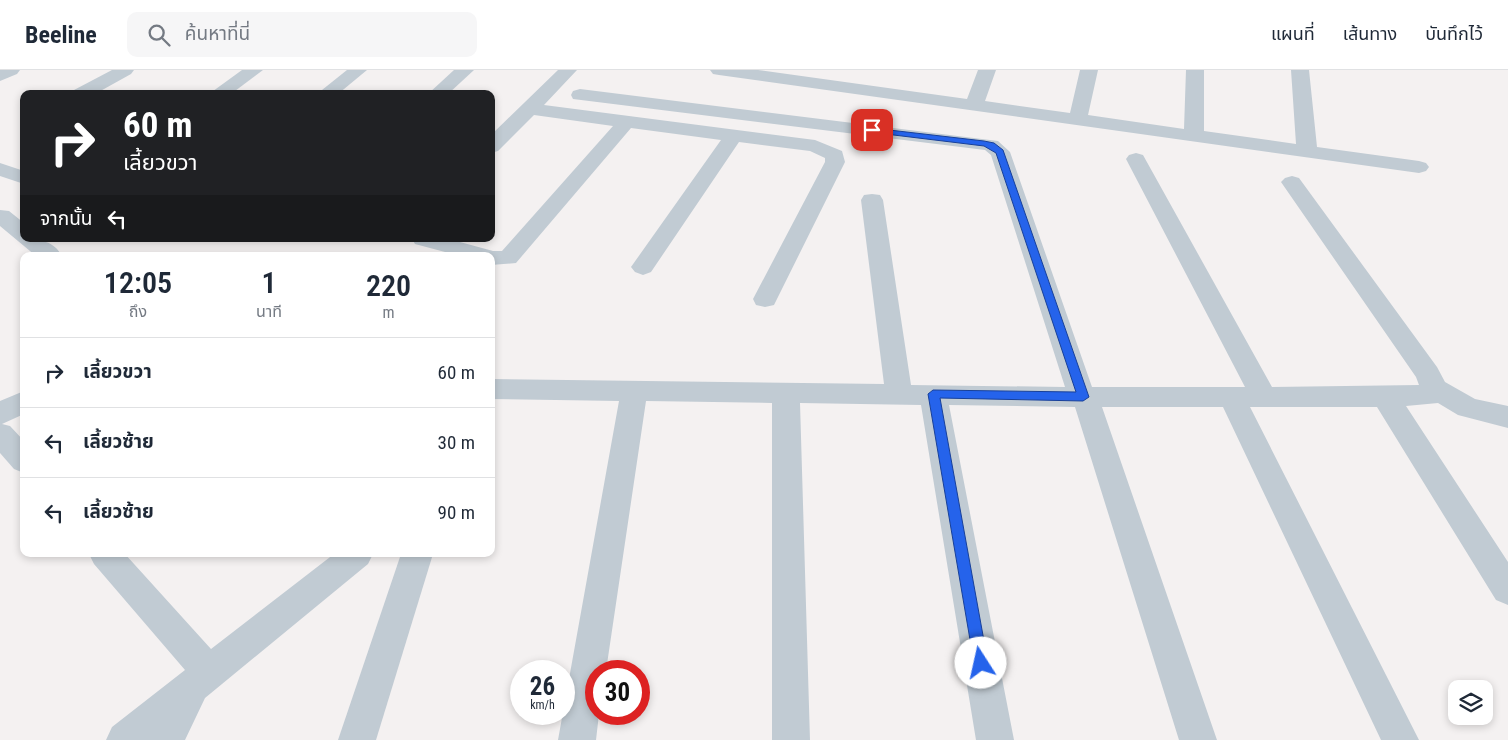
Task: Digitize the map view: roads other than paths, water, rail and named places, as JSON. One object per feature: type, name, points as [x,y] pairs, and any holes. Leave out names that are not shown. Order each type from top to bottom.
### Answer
[{"type":"street","points":[[0,76],[11,70]]},
{"type":"street","points":[[88,90],[125,70]]},
{"type":"street","points":[[224,90],[254,70]]},
{"type":"street","points":[[331,90],[358,70]]},
{"type":"street","points":[[442,90],[465,70]]},
{"type":"street","points":[[495,143],[568,70]]},
{"type":"street","points":[[719,70],[876,84],[974,106],[1194,134],[1419,166]]},
{"type":"street","points":[[974,106],[986,70]]},
{"type":"street","points":[[1078,119],[1089,70]]},
{"type":"street","points":[[1194,134],[1196,70]]},
{"type":"street","points":[[1300,70],[1307,150]]},
{"type":"street","points":[[580,95],[996,147],[1000,152],[1083,397],[1090,410],[1198,740]]},
{"type":"street","points":[[530,109],[815,146],[835,155],[835,162],[765,299]]},
{"type":"street","points":[[495,258],[508,258],[514,253],[627,121]]},
{"type":"street","points":[[643,267],[734,135]]},
{"type":"street","points":[[1136,159],[1263,396]]},
{"type":"street","points":[[0,169],[20,176]]},
{"type":"street","points":[[1292,182],[1428,374],[1434,388],[1468,408],[1508,417]]},
{"type":"street","points":[[872,200],[899,394]]},
{"type":"street","points":[[0,216],[20,208]]},
{"type":"street","points":[[0,216],[20,231]]},
{"type":"street","points":[[34,242],[46,252]]},
{"type":"street","points":[[434,242],[471,252]]},
{"type":"street","points":[[495,389],[1083,397],[1385,397],[1431,395],[1434,388]]},
{"type":"street","points":[[577,740],[634,390]]},
{"type":"street","points":[[786,392],[791,740]]},
{"type":"street","points":[[933,394],[995,740]]},
{"type":"street","points":[[1230,396],[1400,740]]},
{"type":"street","points":[[1385,397],[1508,590]]},
{"type":"street","points":[[0,414],[20,403]]},
{"type":"street","points":[[0,434],[20,456]]},
{"type":"street","points":[[107,557],[201,679]]},
{"type":"street","points":[[125,740],[353,557]]},
{"type":"street","points":[[358,740],[416,557]]},
{"type":"street","points":[[166,740],[201,679]]}]
